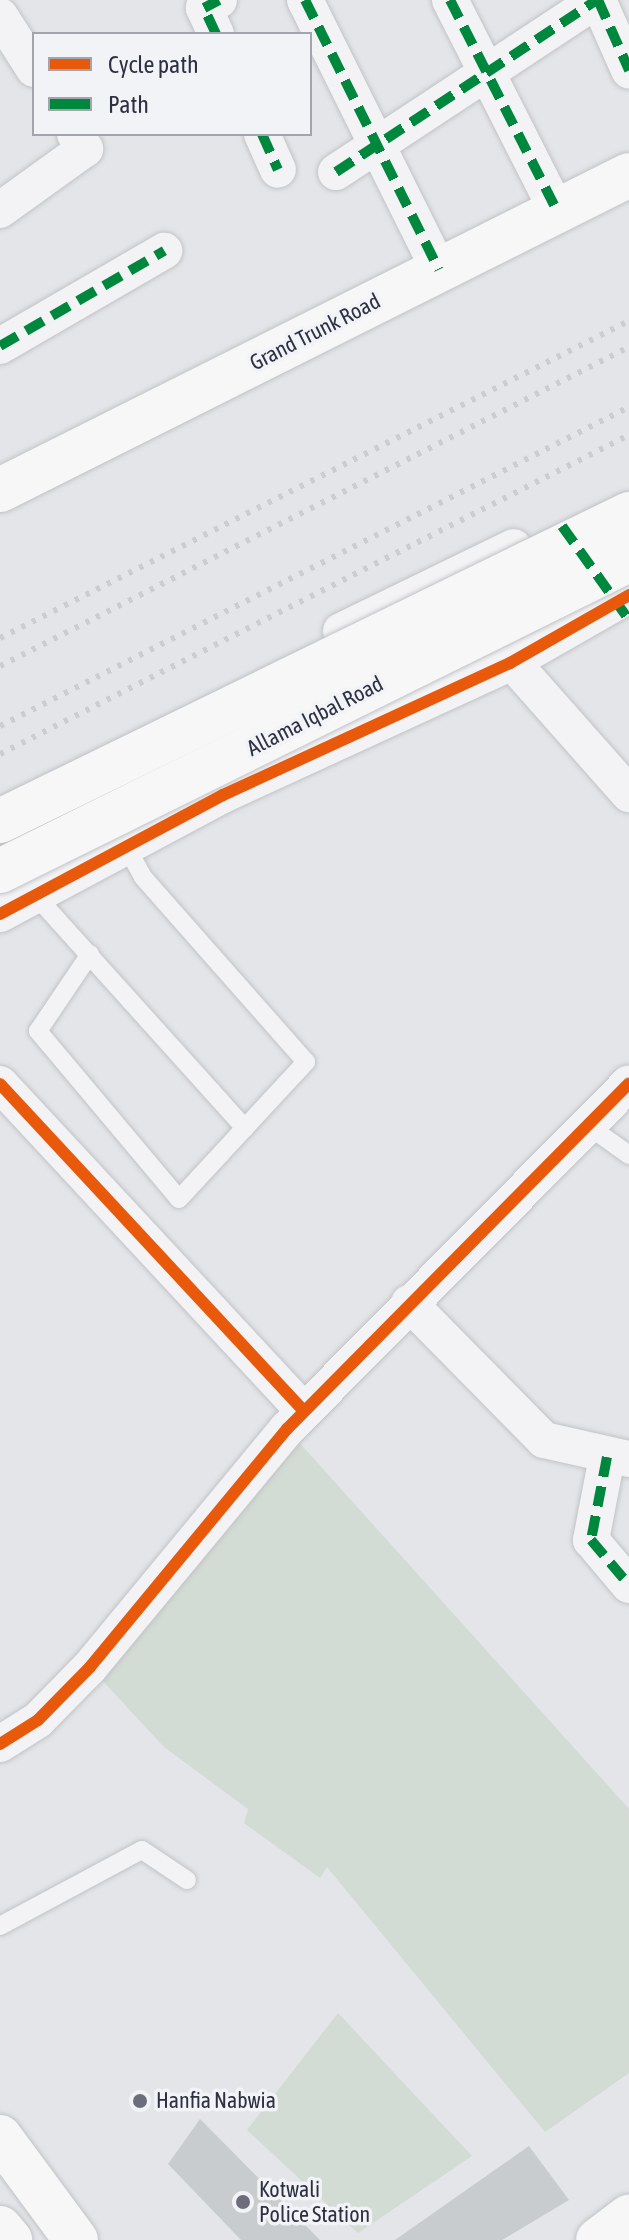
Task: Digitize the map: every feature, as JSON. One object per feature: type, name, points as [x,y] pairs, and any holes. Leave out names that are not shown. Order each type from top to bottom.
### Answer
[{"type":"main road","name":"Grand Trunk Road","points":[[0,490],[629,175]]},
{"type":"main road","name":"Allama Iqbal Road","points":[[0,821],[629,514]]},
{"type":"main road","name":"Allama Iqbal Road","points":[[18,883],[629,560]]},
{"type":"main road","points":[[0,2137],[76,2240]]},
{"type":"main road","points":[[598,2240],[629,2217]]},
{"type":"main road","points":[[0,2228],[10,2240]]},
{"type":"street","points":[[215,32],[204,8],[219,0]]},
{"type":"street","points":[[305,0],[439,270]]},
{"type":"street","points":[[450,0],[557,211]]},
{"type":"street","points":[[336,172],[598,0],[629,70]]},
{"type":"street","points":[[0,16],[32,66]]},
{"type":"street","points":[[0,210],[85,149],[76,136]]},
{"type":"street","points":[[263,136],[278,170]]},
{"type":"street","points":[[0,346],[164,251]]},
{"type":"street","points":[[0,802],[448,577],[629,495]]},
{"type":"street","points":[[0,914],[18,883],[125,845],[624,606],[562,526]]},
{"type":"street","points":[[448,577],[510,663],[629,794]]},
{"type":"street","points":[[0,1744],[38,1720],[90,1667],[304,1411],[629,1083]]},
{"type":"street","points":[[0,1084],[304,1411]]},
{"type":"street","points":[[409,1303],[544,1440],[618,1458],[591,1540],[629,1585]]},
{"type":"lane","points":[[90,954],[38,1031],[179,1199],[306,1062],[143,877],[125,845]]},
{"type":"lane","points":[[18,883],[90,954],[245,1128]]},
{"type":"lane","points":[[587,1125],[629,1155]]},
{"type":"lane","points":[[0,1926],[142,1850],[187,1880]]},
{"type":"shaded area","points":[[287,1429],[629,1809],[629,2073],[545,2132],[327,1867],[320,1878],[244,1823],[248,1809],[164,1747],[90,1667]]},
{"type":"shaded area","points":[[338,2013],[472,2156],[358,2233],[247,2130]]},
{"type":"building","name":"Kotwali Police Station","points":[[200,2119],[320,2240],[241,2240],[168,2164]]},
{"type":"building","name":"Kotwali Police Station","points":[[529,2146],[569,2200],[502,2240],[395,2240]]},
{"type":"railway","points":[[0,638],[629,321]]},
{"type":"railway","points":[[0,666],[629,347]]},
{"type":"railway","points":[[0,726],[629,407]]},
{"type":"railway","points":[[0,754],[629,435]]},
{"type":"marked path","points":[[215,32],[204,8],[219,0]]},
{"type":"marked path","points":[[305,0],[439,270]]},
{"type":"marked path","points":[[450,0],[557,211]]},
{"type":"marked path","points":[[336,172],[597,0]]},
{"type":"marked path","points":[[598,0],[629,70]]},
{"type":"marked path","points":[[263,136],[278,170]]},
{"type":"marked path","points":[[0,346],[164,251]]},
{"type":"marked path","points":[[562,526],[629,620]]},
{"type":"marked path","points":[[607,1457],[591,1540],[629,1585]]},
{"type":"cycle path","points":[[0,914],[223,795],[510,663],[629,595]]},
{"type":"cycle path","points":[[0,1744],[38,1720],[90,1667],[287,1429],[629,1083]]},
{"type":"cycle path","points":[[0,1084],[304,1411]]},
{"type":"place","name":"Hanfia Nabwia","points":[[140,2101]]},
{"type":"place","name":"Kotwali Police Station","points":[[243,2202]]}]
